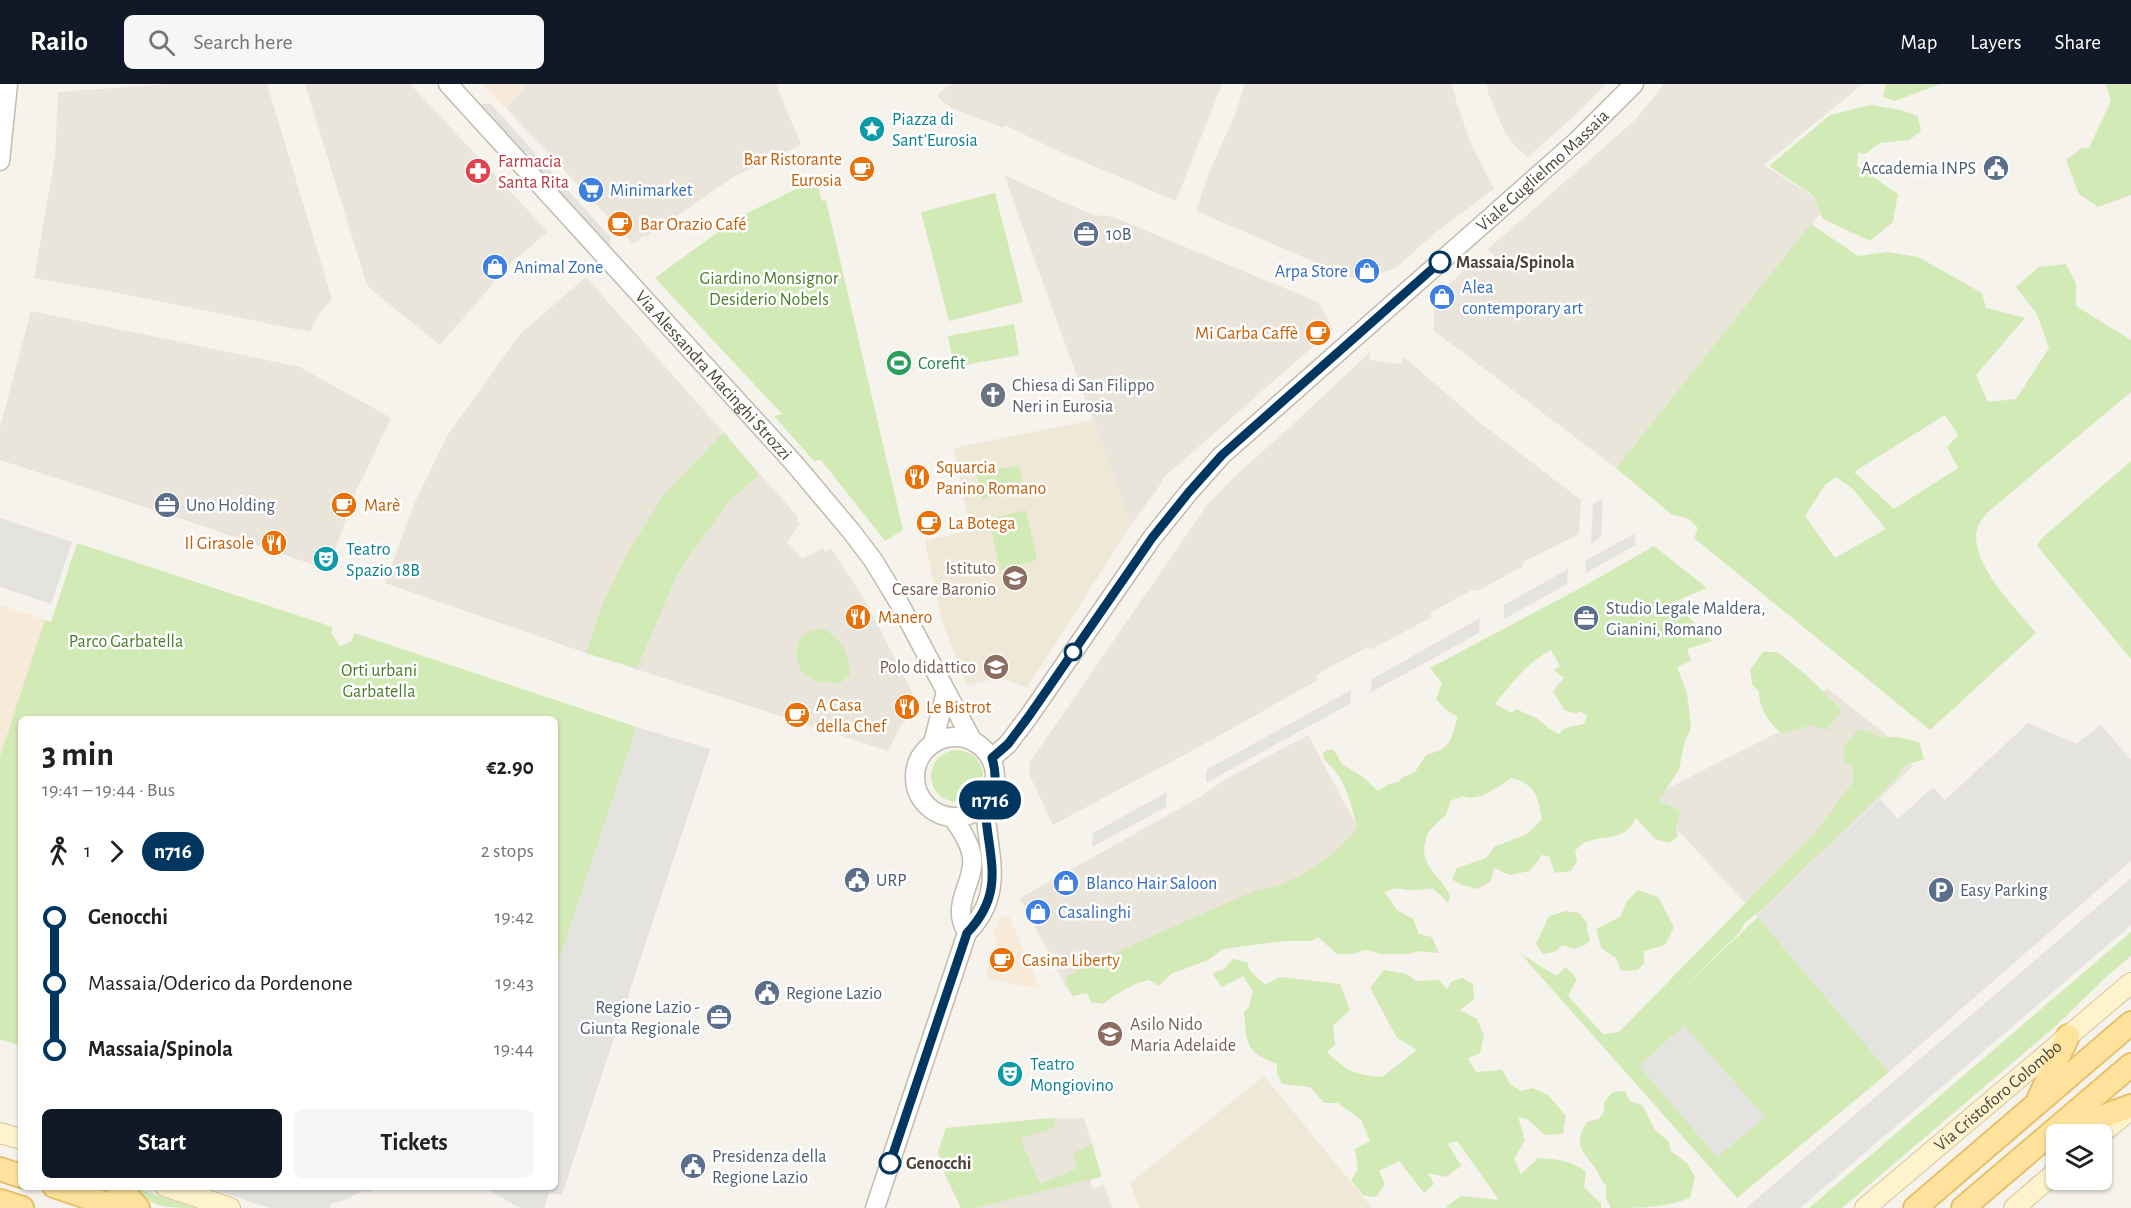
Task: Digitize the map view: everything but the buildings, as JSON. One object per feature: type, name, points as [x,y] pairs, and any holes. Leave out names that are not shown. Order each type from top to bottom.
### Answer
[{"type":"main road","name":"Via Cristoforo Colombo","points":[[1865,1208],[2131,983]]},
{"type":"main road","name":"Via Cristoforo Colombo","points":[[1915,1208],[2131,1023]]},
{"type":"main road","points":[[2036,1105],[2068,1036]]},
{"type":"main road","points":[[2065,1124],[2131,1065]]},
{"type":"main road","points":[[2085,1124],[2131,1107]]},
{"type":"main road","points":[[2112,1124],[2131,1107]]},
{"type":"main road","points":[[0,1132],[18,1138]]},
{"type":"main road","points":[[1963,1208],[2046,1141]]},
{"type":"main road","points":[[0,1169],[18,1175]]},
{"type":"main road","points":[[2014,1208],[2046,1181]]},
{"type":"main road","points":[[66,1190],[119,1208]]},
{"type":"main road","points":[[122,1190],[138,1208]]},
{"type":"main road","points":[[177,1190],[230,1208]]},
{"type":"main road","points":[[0,1201],[22,1208]]},
{"type":"street","points":[[0,161],[8,84]]},
{"type":"street","name":"Via Alessandra Macinghi Strozzi","points":[[448,84],[827,501],[890,587],[972,740]]},
{"type":"street","name":"Viale Guglielmo Massaia","points":[[992,758],[1008,744],[1029,716],[1158,530],[1222,455],[1585,134],[1634,84]]},
{"type":"street","points":[[933,743],[946,692]]},
{"type":"street","points":[[954,736],[972,740],[992,758],[995,769],[995,786],[990,800],[985,805],[965,816],[953,818],[929,807],[920,798],[915,777],[917,763],[920,756],[933,743],[954,736]]},
{"type":"street","points":[[875,1208],[967,933],[978,922],[985,909],[993,878],[985,805]]},
{"type":"street","points":[[953,818],[967,842],[972,857],[971,875],[961,910],[962,921],[967,933]]},
{"type":"shaded area","points":[[169,84],[267,84],[332,299],[319,314],[310,332],[34,278],[55,157],[58,92]]},
{"type":"shaded area","points":[[305,84],[410,84],[548,232],[512,262],[440,345],[367,285]]},
{"type":"shaded area","points":[[483,84],[527,84],[506,108]]},
{"type":"shaded area","points":[[527,84],[776,84],[801,145],[735,176],[633,244],[506,108]]},
{"type":"shaded area","points":[[952,84],[1222,84],[1176,201],[1060,152],[1005,125],[1004,128],[951,108],[938,97],[938,94]]},
{"type":"shaded area","points":[[1245,84],[1452,84],[1471,144],[1494,189],[1435,233],[1396,268],[1370,276],[1359,270],[1355,279],[1319,264],[1196,211],[1210,170],[1235,115]]},
{"type":"shaded area","points":[[1487,84],[1605,84],[1583,108],[1528,157],[1505,133],[1488,93]]},
{"type":"shaded area","points":[[1664,84],[1863,84],[1764,165],[1827,205],[1616,468],[1434,331],[1434,298],[1469,266],[1479,272],[1496,258],[1488,249],[1635,120]]},
{"type":"shaded area","points":[[476,104],[491,104],[611,238],[609,249]]},
{"type":"shaded area","points":[[1004,175],[1079,209],[1097,216],[1104,215],[1118,219],[1318,302],[1333,329],[1162,479],[1163,481],[1131,525]]},
{"type":"shaded area","points":[[586,277],[799,518],[796,521],[800,524],[787,542],[802,559],[823,548],[825,552],[831,548],[864,599],[921,709],[901,725],[888,751],[586,653],[385,583],[414,504],[447,436],[520,334]]},
{"type":"shaded area","points":[[31,311],[300,367],[391,418],[355,494],[328,570],[200,525],[0,460],[0,427]]},
{"type":"shaded area","points":[[1370,352],[1370,360],[1402,364],[1403,356],[1479,422],[1581,500],[1579,534],[1523,562],[1522,567],[1477,591],[1472,590],[1430,613],[1432,617],[1370,650],[1368,647],[1328,668],[1316,676],[1318,680],[1053,825],[1029,774],[1030,762],[1207,505],[1235,476]]},
{"type":"shaded area","name":"Istituto Cesare Baronio","points":[[1093,420],[1131,525],[1027,688],[997,678],[967,686],[941,619],[925,541],[970,530],[954,448]]},
{"type":"shaded area","points":[[1603,498],[1601,537],[1591,544],[1593,504]]},
{"type":"shaded area","points":[[0,518],[72,542],[51,604],[0,587]]},
{"type":"shaded area","points":[[1634,534],[1636,545],[1586,573],[1585,561]]},
{"type":"shaded area","points":[[1568,569],[1567,584],[1504,619],[1504,605]]},
{"type":"shaded area","points":[[0,605],[45,620],[0,756]]},
{"type":"shaded area","points":[[1480,618],[1479,633],[1370,693],[1372,679]]},
{"type":"shaded area","points":[[1827,688],[1902,747],[1899,751],[1913,766],[1758,917],[1648,798],[1801,721]]},
{"type":"shaded area","points":[[1351,690],[1351,703],[1206,783],[1206,770]]},
{"type":"shaded area","name":"Easy Parking","points":[[2028,723],[2076,744],[2101,725],[2131,760],[2131,861],[1889,1072],[1758,917],[1880,799],[1898,819],[1933,787],[1945,800]]},
{"type":"shaded area","points":[[637,727],[710,749],[562,1195],[549,1193],[544,1208],[520,1208],[488,1190],[558,1190],[558,964]]},
{"type":"shaded area","points":[[1308,735],[1371,852],[1066,987],[1020,898],[1202,796],[1222,781]]},
{"type":"shaded area","points":[[1167,792],[1166,807],[1092,847],[1093,833]]},
{"type":"shaded area","points":[[2131,878],[2131,925],[1800,1208],[1746,1208]]},
{"type":"shaded area","name":"Casina Liberty","points":[[1001,916],[1009,916],[1040,989],[986,979],[990,957],[994,958],[996,936],[993,935]]},
{"type":"shaded area","points":[[1684,1025],[1765,1117],[1717,1157],[1639,1066]]},
{"type":"shaded area","points":[[1264,1076],[1372,1208],[1139,1208],[1130,1183]]},
{"type":"shaded area","points":[[1052,1118],[1084,1118],[1101,1174],[1100,1177],[1091,1180],[1091,1184],[1093,1188],[1104,1185],[1112,1208],[961,1208],[944,1172],[938,1152],[946,1128]]},
{"type":"shaded area","points":[[214,1190],[372,1190],[371,1192],[363,1191],[330,1204],[330,1208],[270,1208]]},
{"type":"green space","points":[[1886,84],[1940,84],[1895,101],[1883,97]]},
{"type":"green space","points":[[2106,84],[2131,84],[2131,195],[2098,207],[2079,194],[2066,160],[2082,148],[2089,148],[2111,101]]},
{"type":"green space","points":[[1871,105],[1901,110],[1918,116],[1921,131],[1909,140],[1880,143],[1865,154],[1858,153],[1857,166],[1898,194],[1893,222],[1870,241],[1823,219],[1814,196],[1769,166],[1830,115]]},
{"type":"green space","name":"Giardino Monsignor Desiderio Nobels","points":[[816,179],[822,201],[826,200],[903,530],[885,541],[821,460],[814,461],[774,416],[782,414],[655,278],[743,215]]},
{"type":"green space","points":[[995,193],[1023,302],[949,321],[921,212]]},
{"type":"green space","points":[[1811,224],[1858,256],[1887,252],[1918,257],[1982,293],[1986,308],[2025,318],[1976,375],[1988,402],[2016,399],[2049,348],[2037,314],[2016,287],[2039,267],[2066,264],[2076,283],[2076,306],[2131,340],[2131,392],[1988,512],[1979,524],[1976,537],[1978,552],[1985,567],[2005,597],[2036,633],[1930,730],[1694,538],[1698,528],[1689,519],[1671,514],[1616,468]],"holes":[[[1945,415],[1958,435],[1947,447],[1958,468],[1894,509],[1854,472]],[[1836,477],[1852,488],[1886,529],[1835,558],[1805,516],[1825,485]]]},
{"type":"green space","points":[[1014,324],[1019,355],[954,367],[948,336]]},
{"type":"green space","points":[[724,432],[759,475],[730,500],[676,577],[637,668],[586,653],[602,605],[630,548],[664,495]]},
{"type":"green space","points":[[2131,461],[2131,659],[2037,546],[2042,538]]},
{"type":"green space","points":[[1019,465],[1024,491],[982,499],[977,473]]},
{"type":"green space","points":[[1026,510],[1037,560],[1000,570],[989,519]]},
{"type":"green space","name":"Parco Garbatella","points":[[77,543],[333,627],[331,633],[340,646],[351,642],[354,633],[637,727],[558,964],[558,716],[18,716],[18,1045],[0,1039],[0,756],[45,620],[51,622]]},
{"type":"green space","points":[[1654,546],[1707,588],[1674,602],[1712,641],[1687,649],[1691,661],[1677,667],[1687,693],[1691,728],[1684,744],[1679,770],[1660,798],[1660,802],[1681,811],[1676,826],[1678,836],[1670,843],[1655,839],[1636,818],[1626,831],[1620,834],[1582,844],[1575,851],[1577,861],[1571,871],[1555,873],[1549,856],[1542,855],[1530,871],[1510,875],[1494,868],[1491,881],[1478,889],[1461,885],[1452,879],[1457,868],[1486,858],[1494,847],[1527,834],[1542,819],[1539,804],[1531,788],[1512,778],[1482,795],[1469,798],[1463,796],[1450,801],[1445,816],[1428,835],[1424,848],[1425,856],[1428,865],[1448,891],[1450,896],[1448,903],[1433,889],[1395,888],[1385,892],[1397,910],[1413,919],[1419,934],[1432,937],[1439,953],[1419,951],[1409,954],[1381,954],[1365,950],[1352,954],[1337,954],[1318,937],[1311,941],[1284,941],[1223,949],[1208,960],[1171,974],[1159,986],[1148,980],[1141,982],[1113,996],[1103,1004],[1091,1002],[1087,993],[1073,996],[1066,986],[1066,977],[1085,966],[1254,891],[1282,884],[1312,869],[1338,849],[1357,827],[1342,782],[1324,760],[1323,753],[1327,750],[1334,750],[1342,764],[1363,777],[1378,791],[1415,772],[1426,755],[1441,749],[1449,742],[1458,717],[1445,709],[1436,699],[1442,683],[1430,668]],"holes":[[[1551,650],[1560,666],[1554,670],[1564,678],[1553,691],[1564,710],[1581,712],[1587,716],[1584,724],[1565,728],[1559,734],[1538,719],[1516,709],[1512,713],[1495,704],[1520,674],[1542,655]]]},
{"type":"green space","points":[[823,629],[835,637],[849,661],[850,675],[840,683],[823,682],[811,678],[803,672],[798,662],[797,649],[801,638],[809,632]]},
{"type":"green space","points":[[1763,652],[1777,652],[1804,673],[1842,710],[1827,730],[1811,725],[1782,734],[1773,725],[1763,710],[1759,692],[1752,684],[1750,670]]},
{"type":"green space","points":[[1859,729],[1881,738],[1895,737],[1919,742],[1924,759],[1904,766],[1899,775],[1876,799],[1744,924],[1739,933],[1675,996],[1758,917],[1889,1072],[1737,1198],[1520,953],[1556,976],[1566,967],[1577,979],[1568,996],[1603,1034],[1619,1032],[1818,829],[1854,780],[1852,766],[1843,761],[1845,745]]},
{"type":"green space","points":[[952,750],[962,750],[976,757],[983,776],[976,795],[962,802],[952,802],[942,798],[935,791],[931,781],[931,771],[935,761],[942,754]]},
{"type":"green space","points":[[1638,890],[1658,897],[1674,927],[1665,945],[1644,951],[1644,963],[1638,970],[1621,971],[1616,958],[1601,948],[1596,929],[1620,917],[1627,901]]},
{"type":"green space","points":[[1566,911],[1579,913],[1587,923],[1590,939],[1587,944],[1574,949],[1562,945],[1555,952],[1543,954],[1536,944],[1549,916]]},
{"type":"green space","points":[[2131,932],[2131,956],[2057,1025],[1842,1208],[1809,1208]]},
{"type":"green space","points":[[1233,959],[1247,962],[1250,971],[1265,985],[1280,977],[1340,984],[1350,1010],[1333,1026],[1335,1045],[1327,1052],[1352,1071],[1382,1077],[1417,1050],[1397,1038],[1370,988],[1384,970],[1407,974],[1416,981],[1439,980],[1447,989],[1452,981],[1463,978],[1473,984],[1474,999],[1460,1010],[1477,1019],[1484,1036],[1480,1053],[1468,1058],[1476,1072],[1502,1070],[1511,1085],[1521,1091],[1532,1088],[1548,1095],[1566,1116],[1563,1134],[1545,1135],[1527,1119],[1518,1117],[1525,1140],[1514,1159],[1521,1174],[1538,1158],[1575,1165],[1586,1172],[1584,1187],[1601,1204],[1601,1208],[1447,1208],[1461,1196],[1499,1200],[1457,1141],[1448,1144],[1461,1166],[1446,1177],[1428,1173],[1434,1184],[1424,1193],[1399,1161],[1379,1171],[1385,1184],[1376,1197],[1364,1196],[1351,1181],[1358,1169],[1355,1149],[1370,1141],[1361,1120],[1338,1103],[1324,1103],[1310,1087],[1282,1084],[1277,1073],[1277,1064],[1253,1051],[1247,1039],[1244,1012],[1249,1007],[1253,991],[1243,976],[1222,987],[1213,975],[1216,971],[1223,970]]},
{"type":"green space","points":[[1625,1091],[1630,1101],[1642,1105],[1655,1130],[1668,1141],[1671,1151],[1687,1163],[1695,1177],[1690,1198],[1661,1206],[1611,1208],[1606,1198],[1606,1186],[1582,1149],[1580,1140],[1587,1122],[1599,1119],[1604,1112],[1604,1102],[1613,1092]]},
{"type":"green space","points":[[1052,1118],[1056,1127],[1020,1139],[1040,1184],[1078,1168],[1073,1153],[1092,1144],[1100,1177],[975,1208],[961,1208],[944,1172],[938,1152],[946,1128]]},
{"type":"green space","points":[[136,1190],[195,1208],[175,1208],[147,1199]]},
{"type":"bus line","name":"n716","points":[[890,1163],[967,933],[978,922],[985,909],[992,885],[993,861],[985,805],[990,800],[995,786],[996,778],[992,758],[1008,744],[1052,685],[1170,514],[1222,455],[1440,262]]},
{"type":"place","name":"Piazza di Sant'Eurosia","points":[[872,129]]},
{"type":"place","name":"Accademia INPS","points":[[1996,168]]},
{"type":"place","name":"Bar Ristorante Eurosia","points":[[862,169]]},
{"type":"place","name":"Farmacia Santa Rita","points":[[478,171]]},
{"type":"place","name":"Minimarket","points":[[591,190]]},
{"type":"place","name":"Bar Orazio Café","points":[[620,224]]},
{"type":"place","name":"10B","points":[[1086,234]]},
{"type":"place","name":"Massaia/Spinola","points":[[1440,262]]},
{"type":"place","name":"Animal Zone","points":[[495,267]]},
{"type":"place","name":"Arpa Store","points":[[1367,271]]},
{"type":"place","name":"Alea contemporary art","points":[[1442,297]]},
{"type":"place","name":"Mi Garba Caffè","points":[[1318,333]]},
{"type":"place","name":"Corefit","points":[[899,363]]},
{"type":"place","name":"Chiesa di San Filippo Neri in Eurosia","points":[[993,395]]},
{"type":"place","name":"Squarcia Panino Romano","points":[[917,477]]},
{"type":"place","name":"Uno Holding","points":[[167,505]]},
{"type":"place","name":"Marè","points":[[344,505]]},
{"type":"place","name":"La Botega","points":[[929,523]]},
{"type":"place","name":"Il Girasole","points":[[274,543]]},
{"type":"place","name":"Teatro Spazio 18B","points":[[326,559]]},
{"type":"place","name":"Istituto Cesare Baronio","points":[[1015,578]]},
{"type":"place","name":"Manero","points":[[858,617]]},
{"type":"place","name":"Studio Legale Maldera, Gianini, Romano","points":[[1586,618]]},
{"type":"place","name":"Polo didattico","points":[[996,667]]},
{"type":"place","name":"Le Bistrot","points":[[907,707]]},
{"type":"place","name":"A Casa della Chef","points":[[797,715]]},
{"type":"place","name":"URP","points":[[857,880]]},
{"type":"place","name":"Blanco Hair Saloon","points":[[1066,883]]},
{"type":"place","name":"Easy Parking","points":[[1941,890]]},
{"type":"place","name":"Casalinghi","points":[[1038,912]]},
{"type":"place","name":"Casina Liberty","points":[[1002,960]]},
{"type":"place","name":"Regione Lazio","points":[[767,993]]},
{"type":"place","name":"Regione Lazio - Giunta Regionale","points":[[719,1017]]},
{"type":"place","name":"Asilo Nido Maria Adelaide","points":[[1110,1034]]},
{"type":"place","name":"Teatro Mongiovino","points":[[1010,1074]]},
{"type":"place","name":"Genocchi","points":[[890,1163]]},
{"type":"place","name":"Presidenza della Regione Lazio","points":[[693,1166]]},
{"type":"park label","name":"Orti urbani Garbatella","points":[[379,680]]}]
